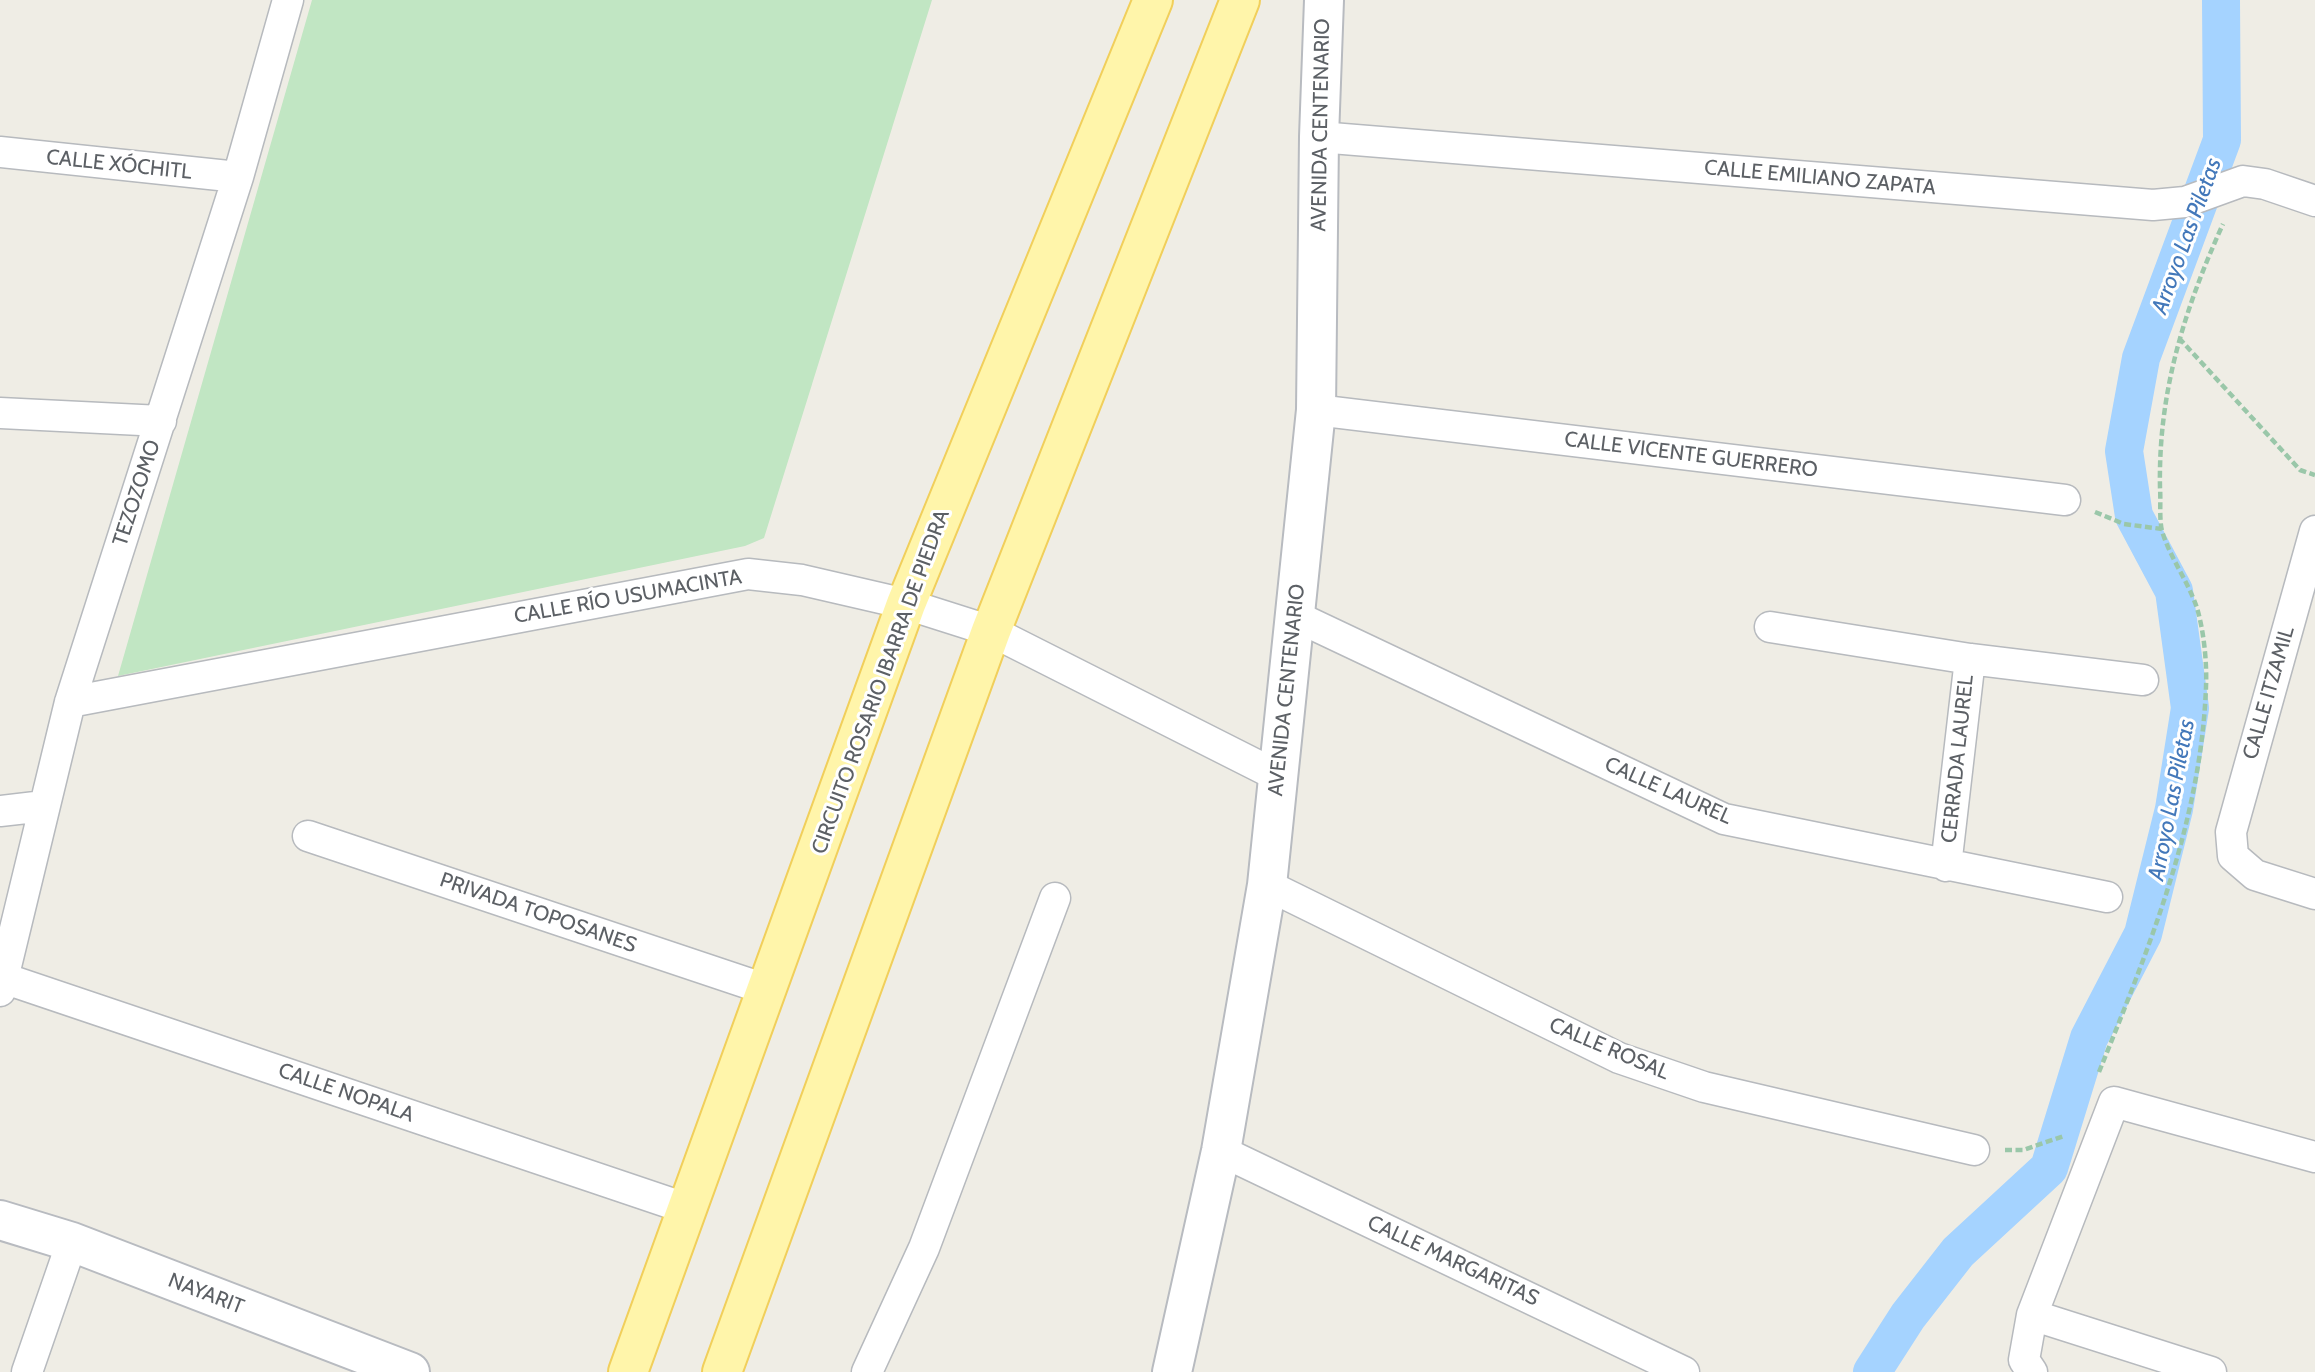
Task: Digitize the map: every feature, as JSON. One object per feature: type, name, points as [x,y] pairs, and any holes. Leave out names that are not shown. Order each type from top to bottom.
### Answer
[{"type":"main road","name":"CIRCUITO ROSARIO IBARRA DE PIEDRA","points":[[628,1372],[906,604],[1153,0]]},
{"type":"main road","points":[[722,1372],[991,631],[1240,0]]},
{"type":"street","name":"TEZOZOMO","points":[[2,984],[70,702],[238,177],[288,0]]},
{"type":"street","name":"AVENIDA CENTENARIO","points":[[1172,1372],[1222,1151],[1267,885],[1316,410],[1319,136],[1324,0]]},
{"type":"street","name":"CALLE EMILIANO ZAPATA","points":[[1319,136],[2139,204],[2185,202],[2243,181]]},
{"type":"street","name":"CALLE XÓCHITL","points":[[0,152],[238,177]]},
{"type":"street","points":[[2243,181],[2266,184],[2315,201]]},
{"type":"street","name":"CALLE VICENTE GUERRERO","points":[[1316,410],[2065,500]]},
{"type":"street","points":[[0,413],[161,421]]},
{"type":"street","name":"CALLE ITZAMIL","points":[[2315,531],[2231,832],[2233,856],[2255,875],[2315,894]]},
{"type":"street","name":"CALLE RÍO USUMACINTA","points":[[70,702],[748,574],[802,580],[906,604],[991,631],[1278,776]]},
{"type":"street","name":"CALLE LAUREL","points":[[1295,616],[1724,820],[2107,897]]},
{"type":"street","points":[[1770,627],[1970,659]]},
{"type":"street","name":"CERRADA LAUREL","points":[[1946,866],[1970,659],[2143,680]]},
{"type":"street","points":[[0,811],[44,806]]},
{"type":"street","name":"PRIVADA TOPOSANES","points":[[309,836],[768,990]]},
{"type":"street","name":"CALLE ROSAL","points":[[1267,885],[1619,1058],[1704,1087],[1974,1150]]},
{"type":"street","points":[[867,1372],[924,1248],[1055,898]]},
{"type":"street","name":"CALLE NOPALA","points":[[2,984],[688,1209]]},
{"type":"street","points":[[2032,1372],[2024,1360],[2032,1315],[2105,1092],[2315,1157]]},
{"type":"street","name":"CALLE MARGARITAS","points":[[1222,1151],[1684,1372]]},
{"type":"street","name":"NAYARIT","points":[[0,1220],[72,1242],[410,1372]]},
{"type":"street","points":[[27,1372],[72,1242]]},
{"type":"street","points":[[2032,1315],[2211,1372]]},
{"type":"path","points":[[2105,1092],[2126,1005],[2186,831],[2198,766],[2206,686],[2205,653],[2197,609],[2162,529],[2159,443],[2179,337],[2193,291],[2243,181]]},
{"type":"path","points":[[2179,337],[2300,470],[2315,475]]},
{"type":"path","points":[[2124,524],[2162,529]]},
{"type":"path","points":[[2023,1150],[2076,1132]]},
{"type":"green space","points":[[312,0],[932,0],[764,538],[745,546],[118,676]]},
{"type":"waterway","name":"Arroyo Las Piletas","points":[[1872,1372],[1908,1316],[1958,1252],[2049,1168],[2089,1038],[2143,934],[2174,809],[2190,708],[2174,591],[2134,516],[2124,451],[2141,358],[2222,140],[2221,0]]}]
